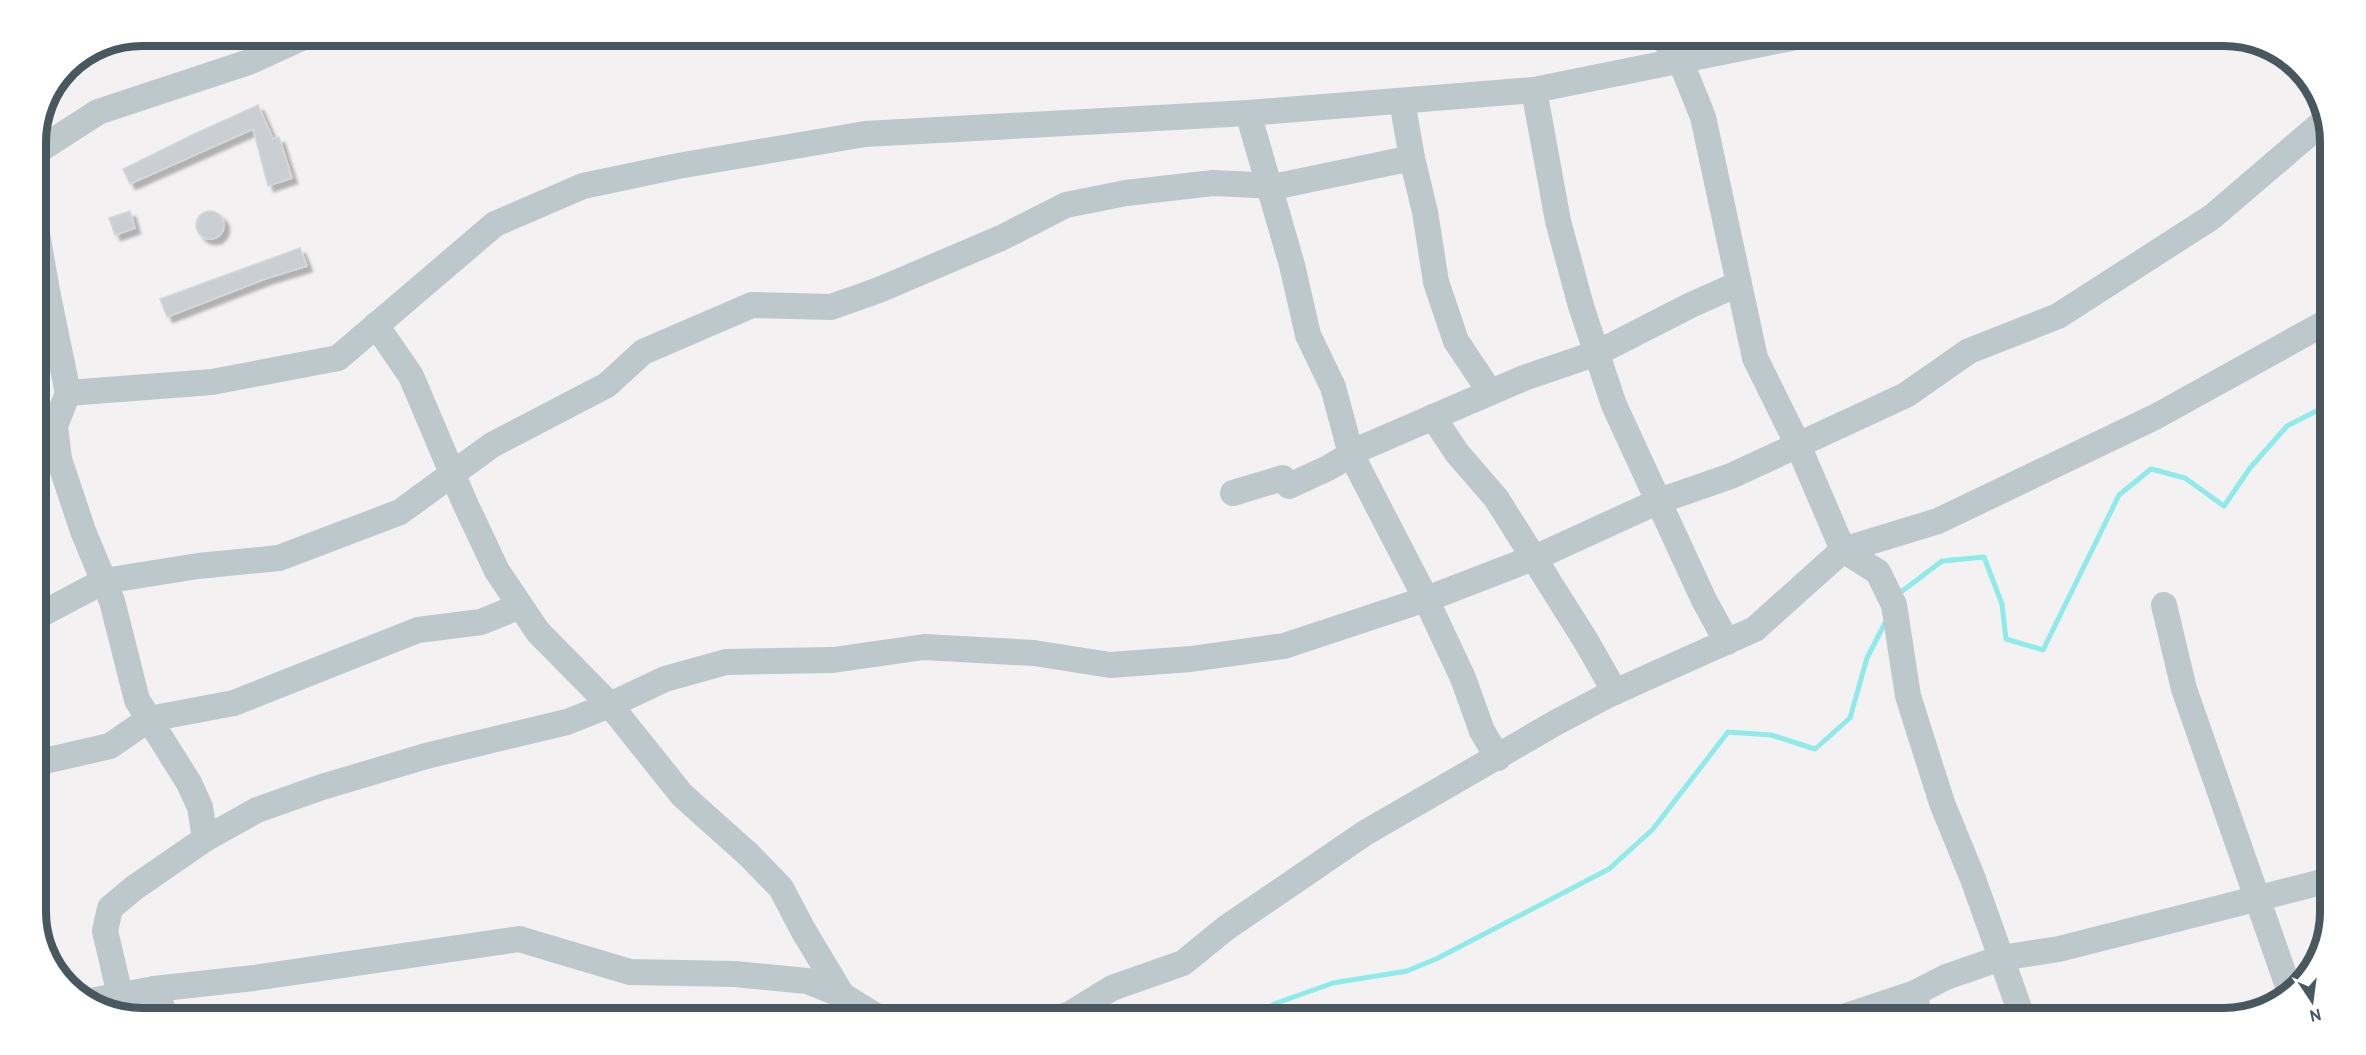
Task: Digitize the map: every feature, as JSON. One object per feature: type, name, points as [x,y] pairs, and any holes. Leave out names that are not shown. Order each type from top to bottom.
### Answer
[{"type":"street","points":[[47,145],[98,112],[249,62],[284,46]]},
{"type":"street","points":[[1668,46],[1680,60],[1703,117],[1755,358],[1798,445],[1843,550],[1878,572],[1894,604],[1908,696],[1942,803],[2019,1008]]},
{"type":"street","points":[[68,393],[212,382],[338,358],[495,224],[583,186],[678,166],[865,134],[1248,113],[1534,90],[1751,46]]},
{"type":"street","points":[[1534,90],[1558,221],[1581,306],[1614,405],[1704,600],[1727,642]]},
{"type":"street","points":[[1402,101],[1425,212],[1436,282],[1456,341],[1490,392]]},
{"type":"street","points":[[1248,113],[1292,265],[1308,335],[1333,387],[1351,454],[1426,599],[1463,678],[1482,731],[1498,758]]},
{"type":"street","points":[[120,995],[105,931],[110,908],[134,888],[205,839],[257,810],[322,787],[426,756],[567,722],[665,679],[726,662],[781,663],[833,660],[924,647],[1034,652],[1110,665],[1191,659],[1284,646],[1426,599],[1533,558],[1659,501],[1731,476],[1906,395],[1969,351],[2058,316],[2212,217],[2318,126]]},
{"type":"street","points":[[47,611],[104,581],[198,566],[279,558],[400,512],[492,445],[607,385],[643,352],[752,305],[831,307],[879,290],[1001,238],[1066,205],[1126,193],[1212,183],[1278,186],[1412,158]]},
{"type":"street","points":[[1233,492],[1283,478],[1289,486],[1328,468],[1351,454],[1490,392],[1597,353],[1738,284]]},
{"type":"street","points":[[47,315],[68,393],[55,426],[59,459],[83,531],[112,601],[137,700],[189,783],[200,807],[205,839]]},
{"type":"street","points":[[376,325],[411,376],[497,572],[538,632],[610,705],[682,795],[749,855],[781,888],[842,995]]},
{"type":"street","points":[[1080,1008],[1112,988],[1183,963],[1226,928],[1365,833],[1557,722],[1615,692],[1755,629],[1843,550],[1938,521],[2155,417],[2268,352],[2319,326]]},
{"type":"street","points":[[1433,417],[1457,453],[1496,498],[1586,641],[1615,692]]},
{"type":"street","points":[[2164,605],[2184,688],[2283,971]]},
{"type":"street","points":[[47,760],[110,746],[149,719],[234,703],[418,630],[481,622],[520,606]]},
{"type":"street","points":[[1870,1008],[1915,993],[1946,977],[2001,958],[2059,949],[2320,883]]},
{"type":"street","points":[[102,999],[154,989],[254,978],[519,939],[630,972],[735,974],[807,981],[842,995],[863,1008]]},
{"type":"street","points":[[154,989],[162,1008]]},
{"type":"street","points":[[1915,993],[1918,1008]]},
{"type":"building","points":[[258,105],[273,139],[279,137],[292,178],[268,186],[253,129],[130,184],[123,169]]},
{"type":"building","points":[[130,211],[135,228],[115,235],[109,218]]},
{"type":"building","points":[[210,211],[220,215],[224,225],[220,235],[210,239],[200,235],[196,225],[200,215]]},
{"type":"building","points":[[300,248],[307,266],[265,279],[167,317],[160,299]]},
{"type":"waterway","points":[[1899,596],[1901,592],[1942,561],[1984,557],[2002,604],[2006,639],[2043,650],[2119,495],[2151,469],[2185,478],[2224,506],[2250,468],[2287,426],[2319,409]]},
{"type":"waterway","points":[[1268,1008],[1333,983],[1407,971],[1438,958],[1609,869],[1653,829],[1728,732],[1771,735],[1815,749],[1850,718],[1867,658],[1886,621]]}]
